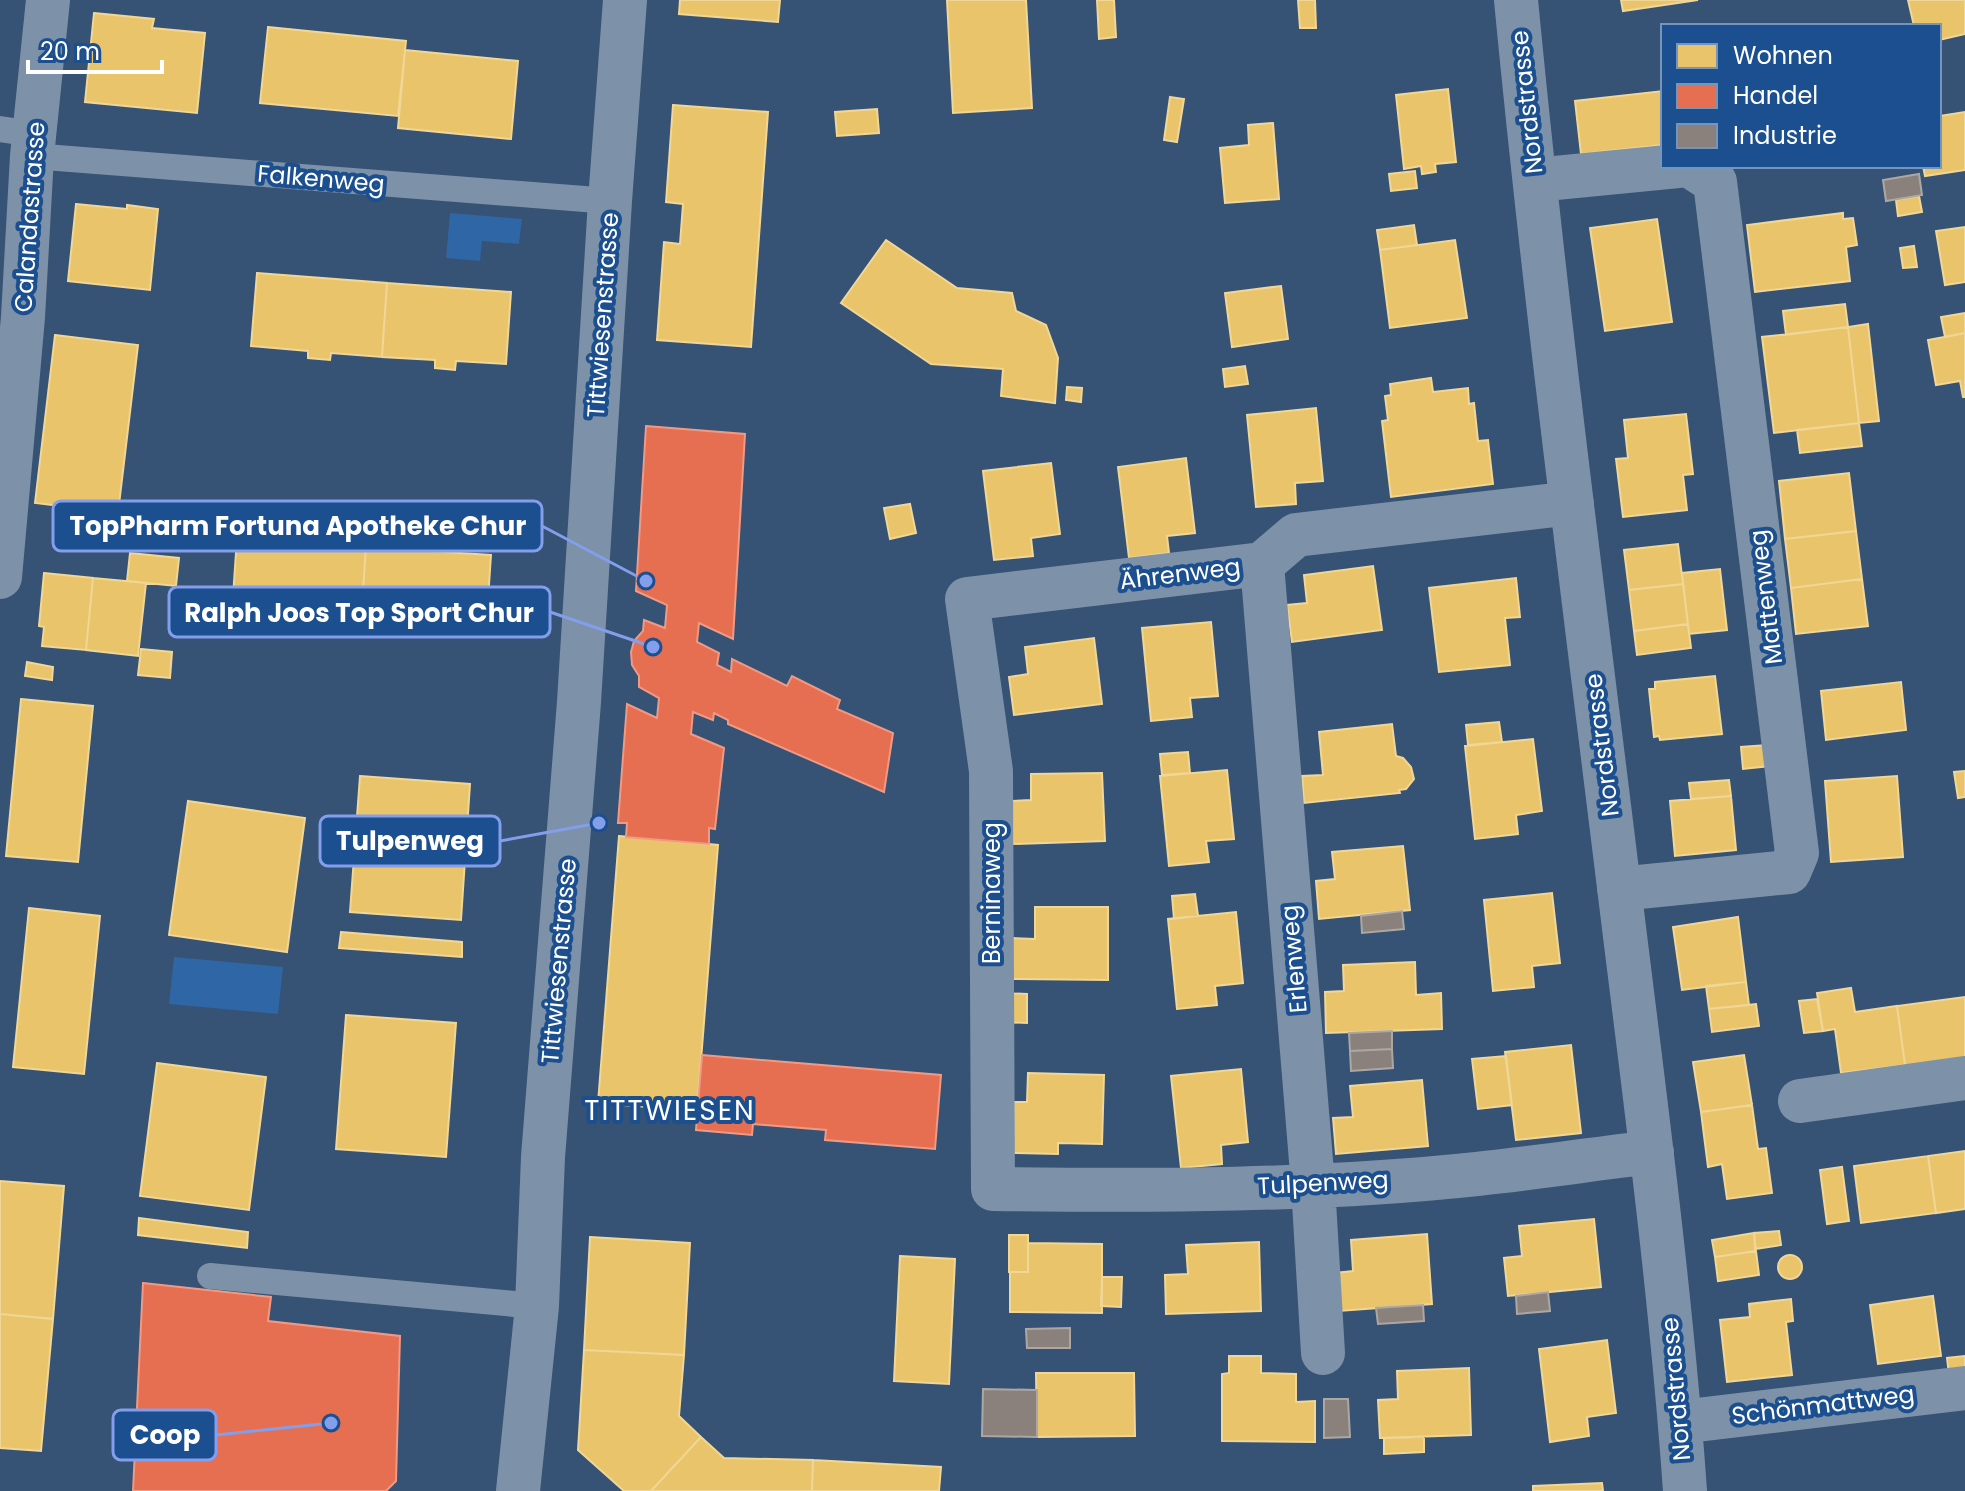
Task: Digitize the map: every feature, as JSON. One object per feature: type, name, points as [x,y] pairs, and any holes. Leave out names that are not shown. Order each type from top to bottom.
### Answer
[{"type":"street","name":"Calandastrasse","points":[[0,577],[22,140],[48,0]]},
{"type":"street","name":"Tittwiesenstrasse","points":[[518,1491],[537,1306],[543,1157],[579,702],[625,0]]},
{"type":"street","name":"Nordstrasse","points":[[1516,0],[1572,503],[1652,1152],[1685,1491]]},
{"type":"street","points":[[1535,180],[1661,168]]},
{"type":"street","name":"Mattenweg","points":[[1619,889],[1789,872],[1797,853],[1715,182],[1693,168]]},
{"type":"street","name":"Ährenweg","points":[[967,599],[1262,564],[1296,535],[1572,503]]},
{"type":"street","name":"Erlenweg","points":[[1262,564],[1313,1185],[1323,1353]]},
{"type":"street","name":"Berninaweg","points":[[967,599],[991,771],[993,1189]]},
{"type":"street","points":[[1800,1101],[1965,1078]]},
{"type":"street","name":"Tulpenweg","points":[[993,1189],[1114,1190],[1313,1185],[1476,1175],[1652,1152]]},
{"type":"street","name":"Schönmattweg","points":[[1680,1422],[1965,1388]]},
{"type":"lane","name":"Falkenweg","points":[[22,140],[610,201]]},
{"type":"lane","points":[[210,1276],[537,1306]]},
{"type":"shaded area","points":[[450,213],[522,219],[519,244],[482,241],[480,261],[446,258]]},
{"type":"shaded area","points":[[174,957],[283,967],[278,1014],[169,1004]]},
{"type":"building: Wohnen","points":[[680,0],[780,0],[778,22],[679,14]]},
{"type":"building: Wohnen","points":[[947,0],[1026,0],[1032,108],[953,113]]},
{"type":"building: Wohnen","points":[[1097,0],[1114,0],[1116,37],[1099,39]]},
{"type":"building: Wohnen","points":[[1298,0],[1315,0],[1316,28],[1300,28]]},
{"type":"building: Wohnen","points":[[1621,0],[1698,0],[1623,11]]},
{"type":"building: Wohnen","points":[[1908,0],[1965,0],[1965,34],[1941,40],[1941,24],[1914,24]]},
{"type":"building: Wohnen","points":[[94,13],[154,19],[152,28],[205,33],[197,113],[85,102]]},
{"type":"building: Wohnen","points":[[268,27],[406,41],[398,116],[260,103]]},
{"type":"building: Wohnen","points":[[405,50],[518,61],[511,139],[398,128]]},
{"type":"building: Wohnen","points":[[1448,89],[1456,162],[1435,164],[1436,172],[1422,174],[1421,166],[1404,169],[1396,95]]},
{"type":"building: Wohnen","points":[[1661,91],[1661,145],[1581,154],[1575,101]]},
{"type":"building: Wohnen","points":[[1170,97],[1184,99],[1177,142],[1164,140]]},
{"type":"building: Wohnen","points":[[673,105],[768,112],[751,347],[657,340],[664,242],[680,244],[683,204],[666,202]]},
{"type":"building: Wohnen","points":[[877,109],[879,133],[837,136],[835,112]]},
{"type":"building: Wohnen","points":[[1965,112],[1965,170],[1925,176],[1923,168],[1941,168],[1941,116]]},
{"type":"building: Wohnen","points":[[1273,123],[1279,199],[1225,203],[1220,148],[1249,145],[1248,125]]},
{"type":"building: Wohnen","points":[[1415,171],[1417,188],[1391,191],[1389,174]]},
{"type":"building: Wohnen","points":[[1919,196],[1922,212],[1898,216],[1896,200]]},
{"type":"building: Wohnen","points":[[76,204],[158,209],[150,290],[68,281]]},
{"type":"building: Wohnen","points":[[1843,213],[1843,219],[1853,218],[1857,245],[1846,247],[1850,281],[1755,292],[1747,225]]},
{"type":"building: Wohnen","points":[[1657,219],[1672,322],[1605,331],[1590,228]]},
{"type":"building: Wohnen","points":[[1414,225],[1417,245],[1380,250],[1377,230]]},
{"type":"building: Wohnen","points":[[1965,227],[1965,282],[1945,285],[1936,231]]},
{"type":"building: Wohnen","points":[[886,240],[957,288],[1012,293],[1016,311],[1046,325],[1058,358],[1055,403],[1001,396],[1003,369],[931,364],[841,303]]},
{"type":"building: Wohnen","points":[[1455,240],[1467,318],[1390,328],[1380,250]]},
{"type":"building: Wohnen","points":[[1914,246],[1917,267],[1903,268],[1900,248]]},
{"type":"building: Wohnen","points":[[257,273],[387,283],[382,357],[331,353],[330,360],[308,358],[308,351],[251,346]]},
{"type":"building: Wohnen","points":[[387,283],[511,292],[506,364],[456,361],[455,370],[435,368],[435,360],[382,357]]},
{"type":"building: Wohnen","points":[[1281,286],[1288,339],[1232,347],[1225,293]]},
{"type":"building: Wohnen","points":[[1845,304],[1848,327],[1786,335],[1783,311]]},
{"type":"building: Wohnen","points":[[1965,313],[1965,333],[1945,337],[1941,317]]},
{"type":"building: Wohnen","points":[[1868,324],[1879,421],[1859,423],[1848,327]]},
{"type":"building: Wohnen","points":[[1848,327],[1859,423],[1774,433],[1762,337]]},
{"type":"building: Wohnen","points":[[1965,333],[1963,397],[1960,381],[1936,385],[1928,340]]},
{"type":"building: Wohnen","points":[[55,335],[138,345],[118,513],[35,503]]},
{"type":"building: Wohnen","points":[[1245,366],[1248,384],[1225,387],[1223,369]]},
{"type":"building: Wohnen","points":[[1431,378],[1433,392],[1468,388],[1469,404],[1474,403],[1478,441],[1488,440],[1493,484],[1391,497],[1382,421],[1388,420],[1385,396],[1391,395],[1390,384]]},
{"type":"building: Wohnen","points":[[1067,387],[1082,388],[1081,402],[1066,400]]},
{"type":"building: Wohnen","points":[[1316,408],[1323,481],[1295,483],[1296,504],[1256,507],[1247,415]]},
{"type":"building: Wohnen","points":[[1686,414],[1693,474],[1683,475],[1687,510],[1623,517],[1616,459],[1628,458],[1624,420]]},
{"type":"building: Wohnen","points":[[1859,423],[1862,446],[1800,453],[1797,430]]},
{"type":"building: Wohnen","points":[[1186,458],[1195,533],[1167,536],[1169,553],[1129,558],[1118,467]]},
{"type":"building: Wohnen","points":[[1051,463],[1060,534],[1031,538],[1033,556],[994,560],[983,471]]},
{"type":"building: Wohnen","points":[[1849,473],[1856,531],[1785,539],[1779,481]]},
{"type":"building: Wohnen","points":[[910,504],[916,533],[890,539],[884,508]]},
{"type":"building: Wohnen","points":[[1856,531],[1862,579],[1791,588],[1785,539]]},
{"type":"building: Wohnen","points":[[237,538],[366,547],[361,620],[304,615],[304,622],[282,621],[283,615],[232,611]]},
{"type":"building: Wohnen","points":[[1678,544],[1683,584],[1629,590],[1624,550]]},
{"type":"building: Wohnen","points":[[366,547],[491,555],[486,629],[444,626],[444,633],[422,631],[422,624],[361,620]]},
{"type":"building: Wohnen","points":[[130,553],[179,558],[176,586],[127,581]]},
{"type":"building: Wohnen","points":[[1373,566],[1382,630],[1292,642],[1287,605],[1307,603],[1304,575]]},
{"type":"building: Wohnen","points":[[1720,569],[1727,630],[1689,634],[1682,573]]},
{"type":"building: Wohnen","points":[[44,573],[93,578],[86,650],[42,646],[44,627],[39,626]]},
{"type":"building: Wohnen","points":[[93,578],[146,583],[138,656],[86,650]]},
{"type":"building: Wohnen","points":[[1516,578],[1520,617],[1505,618],[1510,665],[1439,672],[1429,588]]},
{"type":"building: Wohnen","points":[[1862,579],[1868,626],[1796,634],[1791,588]]},
{"type":"building: Wohnen","points":[[1683,584],[1688,624],[1634,631],[1629,590]]},
{"type":"building: Wohnen","points":[[1211,622],[1218,696],[1190,698],[1192,717],[1151,721],[1142,628]]},
{"type":"building: Wohnen","points":[[1688,624],[1691,648],[1637,655],[1634,631]]},
{"type":"building: Wohnen","points":[[1094,638],[1102,704],[1014,715],[1009,677],[1028,674],[1025,647]]},
{"type":"building: Wohnen","points":[[141,649],[172,652],[170,678],[138,675]]},
{"type":"building: Wohnen","points":[[27,662],[53,667],[52,680],[25,676]]},
{"type":"building: Wohnen","points":[[1715,676],[1722,734],[1660,740],[1659,736],[1654,737],[1649,689],[1655,689],[1655,682]]},
{"type":"building: Wohnen","points":[[1901,682],[1906,730],[1826,740],[1821,691]]},
{"type":"building: Wohnen","points":[[21,699],[93,706],[78,862],[6,856]]},
{"type":"building: Wohnen","points":[[1499,722],[1502,742],[1468,745],[1466,725]]},
{"type":"building: Wohnen","points":[[1392,724],[1396,756],[1403,758],[1411,767],[1414,779],[1406,789],[1399,790],[1400,793],[1304,803],[1302,776],[1323,775],[1319,732]]},
{"type":"building: Wohnen","points":[[1533,739],[1542,811],[1516,815],[1518,834],[1475,839],[1465,746]]},
{"type":"building: Wohnen","points":[[1767,745],[1770,766],[1743,769],[1741,747]]},
{"type":"building: Wohnen","points":[[1188,752],[1190,773],[1162,775],[1160,754]]},
{"type":"building: Wohnen","points":[[1227,770],[1234,839],[1206,841],[1209,862],[1169,866],[1160,776]]},
{"type":"building: Wohnen","points":[[1965,771],[1965,797],[1958,798],[1954,772]]},
{"type":"building: Wohnen","points":[[1102,773],[1105,841],[1013,844],[1012,801],[1031,800],[1031,774]]},
{"type":"building: Wohnen","points":[[360,776],[470,784],[461,920],[350,912]]},
{"type":"building: Wohnen","points":[[1897,776],[1903,857],[1831,862],[1825,781]]},
{"type":"building: Wohnen","points":[[1729,780],[1731,796],[1691,799],[1689,783]]},
{"type":"building: Wohnen","points":[[1731,796],[1736,850],[1675,856],[1670,801]]},
{"type":"building: Wohnen","points":[[188,801],[305,818],[287,952],[169,935]]},
{"type":"building: Wohnen","points":[[619,836],[718,845],[697,1111],[598,1103]]},
{"type":"building: Wohnen","points":[[1403,846],[1410,910],[1319,919],[1316,881],[1335,879],[1332,852]]},
{"type":"building: Wohnen","points":[[1552,893],[1560,963],[1532,966],[1534,987],[1493,991],[1484,900]]},
{"type":"building: Wohnen","points":[[1195,894],[1198,916],[1174,919],[1172,896]]},
{"type":"building: Wohnen","points":[[1035,907],[1108,907],[1108,980],[1011,979],[1011,938],[1035,939]]},
{"type":"building: Wohnen","points":[[29,908],[100,916],[84,1074],[13,1067]]},
{"type":"building: Wohnen","points":[[1236,912],[1243,983],[1215,986],[1217,1005],[1177,1009],[1168,919]]},
{"type":"building: Wohnen","points":[[1738,917],[1746,982],[1682,990],[1673,927]]},
{"type":"building: Wohnen","points":[[341,932],[462,942],[462,957],[339,948]]},
{"type":"building: Wohnen","points":[[1415,962],[1416,995],[1441,993],[1442,1029],[1326,1033],[1325,992],[1344,991],[1343,965]]},
{"type":"building: Wohnen","points":[[1746,982],[1749,1005],[1709,1009],[1706,986]]},
{"type":"building: Wohnen","points":[[1851,988],[1855,1012],[1897,1006],[1905,1065],[1841,1073],[1835,1029],[1823,1031],[1817,993]]},
{"type":"building: Wohnen","points":[[1002,993],[1027,994],[1027,1023],[1001,1022]]},
{"type":"building: Wohnen","points":[[1965,997],[1965,1068],[1905,1065],[1897,1006]]},
{"type":"building: Wohnen","points":[[1817,999],[1823,1031],[1804,1033],[1799,1001]]},
{"type":"building: Wohnen","points":[[1756,1004],[1759,1026],[1712,1032],[1709,1009]]},
{"type":"building: Wohnen","points":[[346,1015],[456,1023],[446,1157],[336,1149]]},
{"type":"building: Wohnen","points":[[1571,1045],[1581,1133],[1516,1140],[1505,1052]]},
{"type":"building: Wohnen","points":[[1744,1055],[1752,1105],[1701,1112],[1693,1062]]},
{"type":"building: Wohnen","points":[[1506,1056],[1512,1105],[1478,1109],[1472,1059]]},
{"type":"building: Wohnen","points":[[157,1063],[266,1077],[249,1210],[140,1196]]},
{"type":"building: Wohnen","points":[[1241,1069],[1248,1142],[1221,1145],[1222,1164],[1181,1168],[1171,1076]]},
{"type":"building: Wohnen","points":[[1028,1073],[1104,1075],[1102,1144],[1058,1143],[1058,1154],[1013,1153],[1014,1102],[1027,1102]]},
{"type":"building: Wohnen","points":[[1422,1080],[1428,1146],[1336,1154],[1333,1118],[1353,1117],[1350,1086]]},
{"type":"building: Wohnen","points":[[1752,1105],[1758,1149],[1766,1148],[1772,1193],[1727,1199],[1722,1164],[1708,1167],[1701,1112]]},
{"type":"building: Wohnen","points":[[1965,1151],[1965,1209],[1936,1213],[1928,1156]]},
{"type":"building: Wohnen","points":[[1928,1156],[1936,1213],[1861,1223],[1854,1166]]},
{"type":"building: Wohnen","points":[[1842,1167],[1849,1221],[1827,1224],[1820,1170]]},
{"type":"building: Wohnen","points":[[0,1181],[64,1186],[53,1319],[0,1314]]},
{"type":"building: Wohnen","points":[[139,1218],[248,1232],[247,1248],[138,1235]]},
{"type":"building: Wohnen","points":[[1594,1219],[1601,1287],[1508,1296],[1504,1258],[1522,1256],[1519,1226]]},
{"type":"building: Wohnen","points":[[1779,1231],[1781,1245],[1755,1249],[1754,1233]]},
{"type":"building: Wohnen","points":[[1754,1233],[1756,1251],[1715,1257],[1712,1240]]},
{"type":"building: Wohnen","points":[[1427,1234],[1432,1304],[1339,1311],[1335,1273],[1353,1271],[1351,1240]]},
{"type":"building: Wohnen","points":[[1009,1235],[1028,1235],[1028,1272],[1009,1272]]},
{"type":"building: Wohnen","points":[[590,1237],[690,1243],[684,1355],[584,1350]]},
{"type":"building: Wohnen","points":[[1259,1242],[1261,1311],[1166,1314],[1165,1275],[1188,1274],[1186,1245]]},
{"type":"building: Wohnen","points":[[1028,1243],[1102,1244],[1102,1313],[1010,1312],[1010,1272],[1028,1272]]},
{"type":"building: Wohnen","points":[[1756,1251],[1759,1275],[1718,1281],[1715,1257]]},
{"type":"building: Wohnen","points":[[1790,1255],[1801,1262],[1802,1267],[1795,1278],[1790,1279],[1779,1272],[1778,1267],[1785,1256]]},
{"type":"building: Wohnen","points":[[900,1256],[955,1259],[949,1384],[894,1381]]},
{"type":"building: Wohnen","points":[[1102,1277],[1122,1277],[1121,1307],[1101,1306]]},
{"type":"building: Wohnen","points":[[1933,1296],[1941,1356],[1878,1364],[1870,1305]]},
{"type":"building: Wohnen","points":[[1791,1299],[1793,1321],[1786,1322],[1792,1375],[1727,1382],[1720,1320],[1750,1317],[1749,1304]]},
{"type":"building: Wohnen","points":[[0,1314],[53,1319],[41,1451],[0,1448]]},
{"type":"building: Wohnen","points":[[1607,1340],[1616,1413],[1587,1417],[1589,1436],[1550,1442],[1539,1349]]},
{"type":"building: Wohnen","points":[[584,1350],[684,1355],[679,1416],[701,1437],[651,1491],[624,1491],[578,1450]]},
{"type":"building: Wohnen","points":[[1229,1356],[1261,1356],[1261,1373],[1296,1374],[1296,1402],[1315,1401],[1315,1442],[1222,1441],[1222,1374],[1229,1373]]},
{"type":"building: Wohnen","points":[[1965,1356],[1965,1374],[1949,1375],[1947,1358]]},
{"type":"building: Wohnen","points":[[1469,1368],[1471,1435],[1380,1438],[1378,1400],[1398,1399],[1397,1371]]},
{"type":"building: Wohnen","points":[[1036,1373],[1134,1373],[1135,1436],[1037,1437]]},
{"type":"building: Wohnen","points":[[701,1437],[724,1458],[813,1460],[812,1491],[651,1491]]},
{"type":"building: Wohnen","points":[[1424,1437],[1424,1452],[1384,1454],[1384,1438]]},
{"type":"building: Wohnen","points":[[813,1460],[941,1467],[939,1491],[812,1491]]},
{"type":"building: Wohnen","points":[[1602,1483],[1603,1491],[1533,1491],[1533,1486]]},
{"type":"building: Handel","points":[[646,426],[745,434],[733,639],[699,623],[697,642],[719,653],[717,665],[731,672],[732,659],[787,686],[792,676],[840,700],[837,709],[893,733],[884,792],[728,724],[728,720],[714,713],[713,720],[693,712],[691,734],[724,748],[715,829],[709,828],[709,844],[626,837],[627,823],[618,823],[627,704],[657,718],[659,698],[639,687],[639,676],[632,665],[631,652],[634,641],[643,631],[644,620],[665,628],[667,605],[636,591]]},
{"type":"building: Handel","points":[[702,1055],[941,1075],[935,1149],[825,1140],[826,1130],[753,1124],[752,1135],[696,1130]]},
{"type":"building: Handel","points":[[143,1283],[271,1297],[268,1321],[400,1336],[396,1481],[386,1491],[133,1491]]},
{"type":"building: Industrie","points":[[1919,174],[1922,195],[1886,201],[1883,180]]},
{"type":"building: Industrie","points":[[1402,911],[1404,929],[1362,933],[1361,916]]},
{"type":"building: Industrie","points":[[1392,1031],[1392,1049],[1350,1051],[1349,1033]]},
{"type":"building: Industrie","points":[[1392,1049],[1393,1068],[1351,1071],[1350,1051]]},
{"type":"building: Industrie","points":[[1548,1292],[1550,1311],[1517,1314],[1516,1296]]},
{"type":"building: Industrie","points":[[1423,1305],[1424,1321],[1378,1324],[1376,1308]]},
{"type":"building: Industrie","points":[[1070,1328],[1070,1348],[1027,1348],[1026,1329]]},
{"type":"building: Industrie","points":[[983,1389],[1037,1390],[1037,1437],[982,1436]]},
{"type":"building: Industrie","points":[[1324,1399],[1348,1399],[1350,1437],[1324,1438]]},
{"type":"place","name":"TopPharm Fortuna Apotheke Chur","points":[[646,581]]},
{"type":"place","name":"Ralph Joos Top Sport Chur","points":[[653,647]]},
{"type":"place","name":"Tulpenweg","points":[[599,823]]},
{"type":"place","name":"Coop","points":[[331,1423]]},
{"type":"district","name":"TITTWIESEN","points":[[670,1110]]}]
